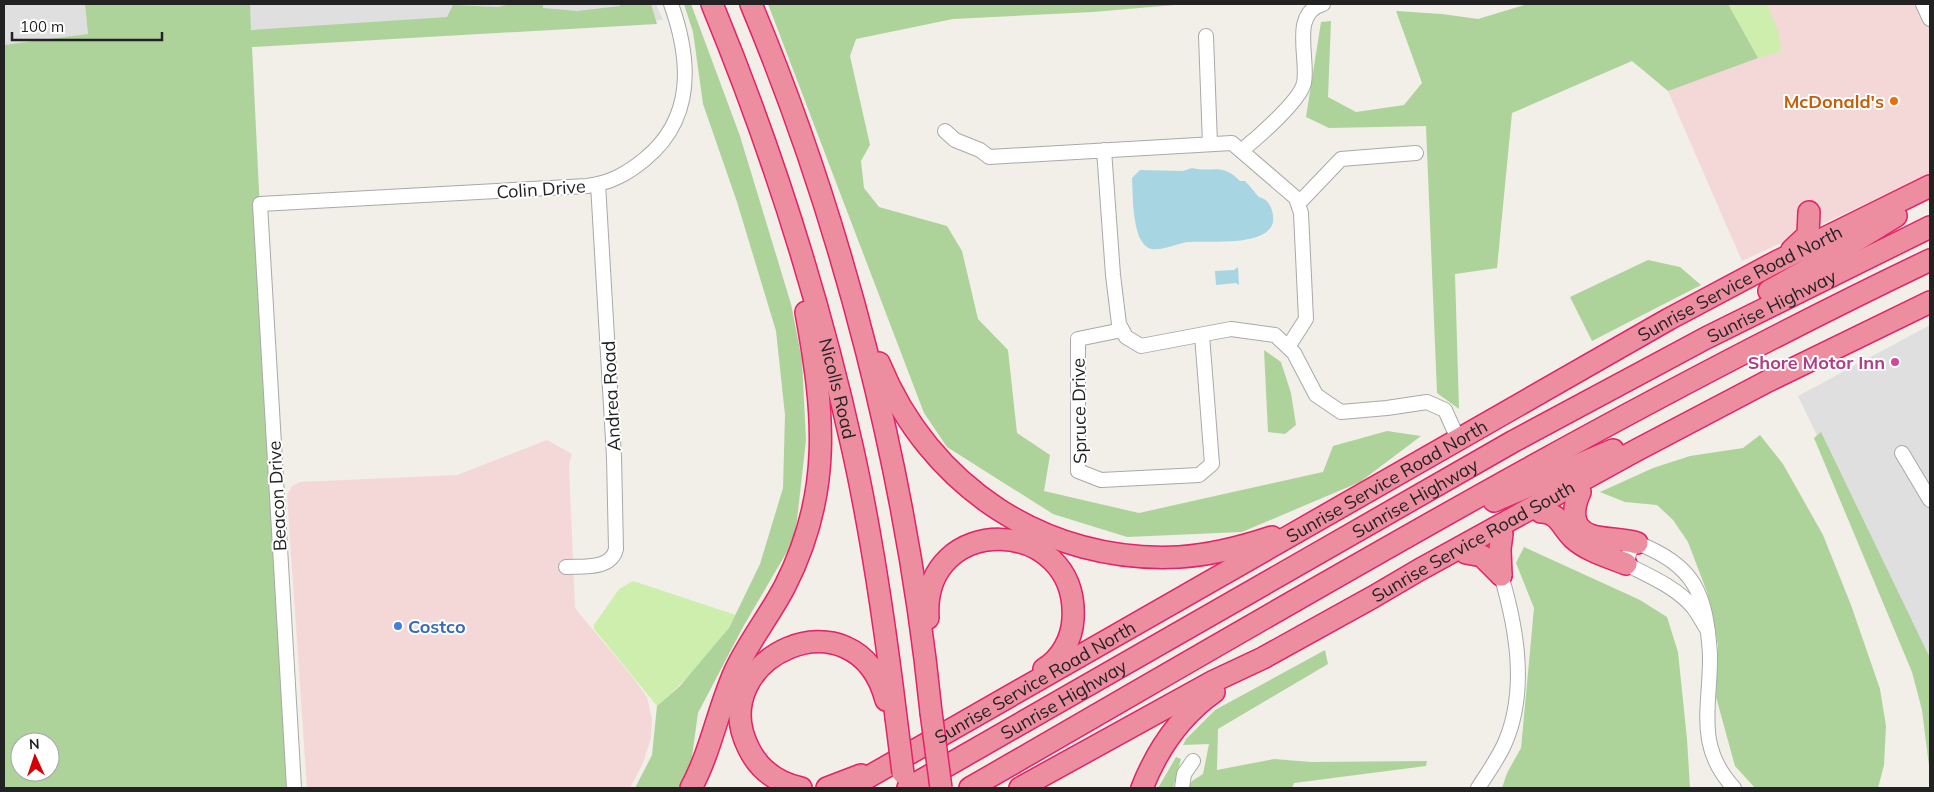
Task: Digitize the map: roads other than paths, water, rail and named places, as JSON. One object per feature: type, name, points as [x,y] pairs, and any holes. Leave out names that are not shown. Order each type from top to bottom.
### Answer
[{"type":"highway","name":"Nicolls Road","points":[[712,4],[751,102],[786,203],[822,323],[852,447],[874,554],[892,718]]},
{"type":"highway","name":"Nicolls Road","points":[[751,4],[793,114],[846,280],[872,377],[908,548],[941,788]]},
{"type":"highway","name":"Sunrise Service Road North","points":[[849,788],[906,776],[984,713],[1458,439],[1669,319],[1776,262],[1930,186]]},
{"type":"highway","points":[[1642,372],[1704,326],[1816,265],[1930,196]]},
{"type":"highway","points":[[691,788],[703,762],[726,692],[736,669],[785,586],[800,552],[812,513],[820,473],[822,428],[820,396],[786,203]]},
{"type":"highway","points":[[1776,262],[1808,235],[1809,212],[1817,220],[1828,225],[1866,217]]},
{"type":"highway","name":"Sunrise Highway","points":[[906,776],[1642,372],[1930,227]]},
{"type":"highway","name":"Sunrise Highway","points":[[970,788],[1525,469],[1701,374],[1930,260]]},
{"type":"highway","points":[[846,280],[884,377],[913,428],[925,444],[955,476],[989,503],[1015,519],[1048,535],[1088,548],[1133,556],[1156,557],[1187,556],[1222,551],[1310,525]]},
{"type":"highway","name":"Sunrise Service Road South","points":[[1020,788],[1214,681],[1263,658],[1373,598],[1419,570],[1697,418],[1930,302]]},
{"type":"highway","points":[[1391,545],[1469,514],[1522,488],[1641,438],[1718,398],[1768,381]]},
{"type":"highway","points":[[1373,598],[1420,578],[1580,492],[1637,459],[1697,418]]},
{"type":"highway","points":[[1580,492],[1575,503],[1574,514],[1576,522],[1582,530],[1591,536],[1622,538],[1637,543]]},
{"type":"highway","points":[[1541,512],[1558,518],[1574,539],[1585,547],[1626,564]]},
{"type":"highway","points":[[1501,575],[1500,549],[1502,534]]},
{"type":"highway","points":[[928,683],[930,638],[928,597],[940,569],[963,548],[983,540],[1003,538],[1020,541],[1035,547],[1053,562],[1070,589],[1074,611],[1072,632],[1063,650],[1049,666],[984,713]]},
{"type":"highway","points":[[1466,553],[1482,556],[1501,575]]},
{"type":"highway","points":[[802,788],[784,784],[765,772],[752,755],[743,734],[741,711],[746,688],[758,669],[767,660],[788,647],[802,643],[829,643],[843,647],[864,659],[873,670],[884,690],[906,776],[827,788]]},
{"type":"highway","points":[[1142,788],[1161,749],[1178,725],[1207,696],[1263,658]]},
{"type":"street","name":"Colin Drive","points":[[260,204],[522,190],[598,184],[624,175],[663,141],[676,120],[682,99],[685,65],[679,29],[671,4]]},
{"type":"street","points":[[1241,151],[1300,92],[1305,78],[1303,27],[1311,11],[1324,4]]},
{"type":"street","points":[[1923,4],[1930,19]]},
{"type":"street","points":[[1206,36],[1210,144]]},
{"type":"street","points":[[945,131],[955,140],[980,150],[989,157],[1232,143],[1296,198],[1301,213],[1306,319],[1288,347]]},
{"type":"street","points":[[1104,150],[1113,275],[1119,324],[1126,337],[1141,346],[1231,329],[1275,335],[1294,353],[1316,395],[1340,412],[1427,402],[1445,410],[1458,439]]},
{"type":"street","points":[[1298,204],[1341,159],[1416,153]]},
{"type":"street","name":"Andrea Road","points":[[566,567],[604,563],[612,558],[616,550],[614,457],[598,184]]},
{"type":"street","name":"Beacon Drive","points":[[260,204],[294,788]]},
{"type":"street","name":"Spruce Drive","points":[[1122,330],[1078,339],[1078,471],[1102,480],[1198,475],[1212,464],[1202,335]]},
{"type":"street","points":[[1902,453],[1930,500]]},
{"type":"street","points":[[1708,631],[1692,606],[1676,592],[1626,564],[1630,551],[1637,543],[1670,559],[1680,567],[1694,584],[1704,608],[1708,631],[1711,665],[1706,707],[1708,732],[1714,756],[1724,776],[1734,788]]},
{"type":"street","points":[[1660,582],[1666,572],[1670,559]]},
{"type":"street","points":[[1478,788],[1504,744],[1512,723],[1517,696],[1516,641],[1501,575]]},
{"type":"street","points":[[1182,788],[1184,774],[1193,761]]},
{"type":"water","points":[[1192,168],[1222,170],[1240,181],[1245,181],[1270,206],[1273,222],[1268,230],[1260,236],[1235,241],[1188,242],[1156,249],[1147,247],[1138,234],[1136,225],[1132,178],[1140,170],[1183,171]]},
{"type":"water","points":[[1238,267],[1239,285],[1236,283],[1216,285],[1215,271],[1234,270]]},
{"type":"place","name":"McDonald's","points":[[1894,101]]},
{"type":"place","name":"Shore Motor Inn","points":[[1895,362]]},
{"type":"place","name":"Costco","points":[[398,626]]}]
